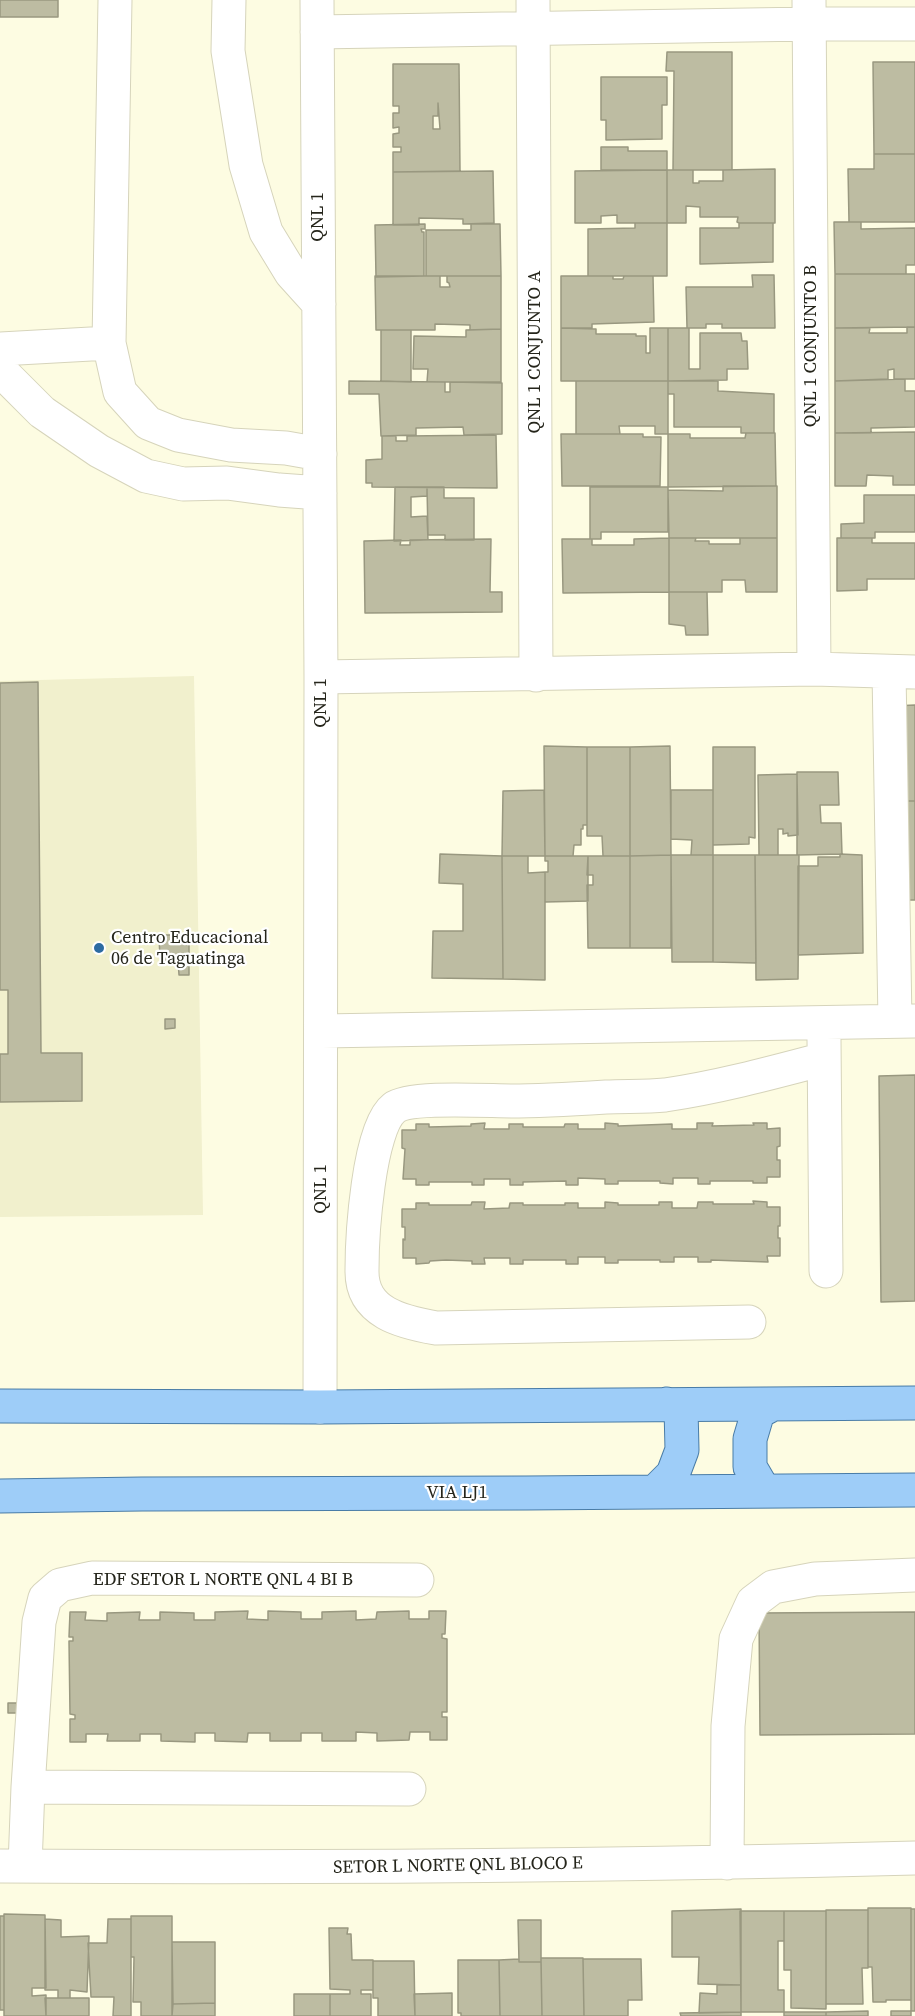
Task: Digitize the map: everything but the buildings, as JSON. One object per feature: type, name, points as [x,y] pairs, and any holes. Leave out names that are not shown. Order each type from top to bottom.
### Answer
[{"type":"main road","points":[[0,1406],[320,1407],[915,1402]]},
{"type":"main road","points":[[655,1492],[674,1474],[682,1450],[681,1408],[667,1404]]},
{"type":"main road","points":[[764,1491],[750,1467],[750,1439],[758,1412],[773,1404]]},
{"type":"main road","name":"VIA LJ1","points":[[0,1496],[915,1490]]},
{"type":"street","points":[[115,0],[109,343],[120,392],[148,423],[178,435],[231,445],[286,448],[320,454]]},
{"type":"street","points":[[229,0],[228,51],[246,165],[266,232],[291,273],[319,304]]},
{"type":"street","points":[[317,16],[809,12],[915,24]]},
{"type":"street","name":"QNL 1 CONJUNTO B","points":[[809,12],[814,669]]},
{"type":"street","name":"QNL 1 CONJUNTO A","points":[[533,14],[536,675]]},
{"type":"street","name":"QNL 1","points":[[317,16],[322,1031],[320,1407]]},
{"type":"street","points":[[0,349],[109,343]]},
{"type":"street","points":[[0,370],[42,412],[99,450],[146,476],[183,484],[227,483],[320,493]]},
{"type":"street","points":[[321,677],[814,669],[902,672],[905,1021],[322,1031]]},
{"type":"street","points":[[823,1022],[826,1271]]},
{"type":"street","points":[[748,1322],[436,1328],[407,1323],[384,1313],[371,1300],[362,1282],[363,1234],[372,1157],[379,1130],[393,1109],[411,1102],[522,1101],[663,1095],[738,1082],[824,1059]]},
{"type":"street","points":[[727,1863],[728,1726],[736,1639],[753,1602],[773,1587],[815,1579],[915,1575]]},
{"type":"street","name":"EDF SETOR L NORTE QNL 4 BI B","points":[[13,1866],[28,1787],[39,1622],[45,1598],[60,1585],[92,1578],[417,1580]]},
{"type":"street","points":[[28,1787],[409,1789]]},
{"type":"street","name":"SETOR L NORTE QNL BLOCO E","points":[[13,1866],[284,1868],[727,1863],[915,1858]]},
{"type":"shaded area","name":"Centro Educacional 06 de Taguatinga","points":[[194,676],[203,1215],[0,1217],[0,681]]},
{"type":"place","name":"Centro Educacional 06 de Taguatinga","points":[[99,948]]}]
